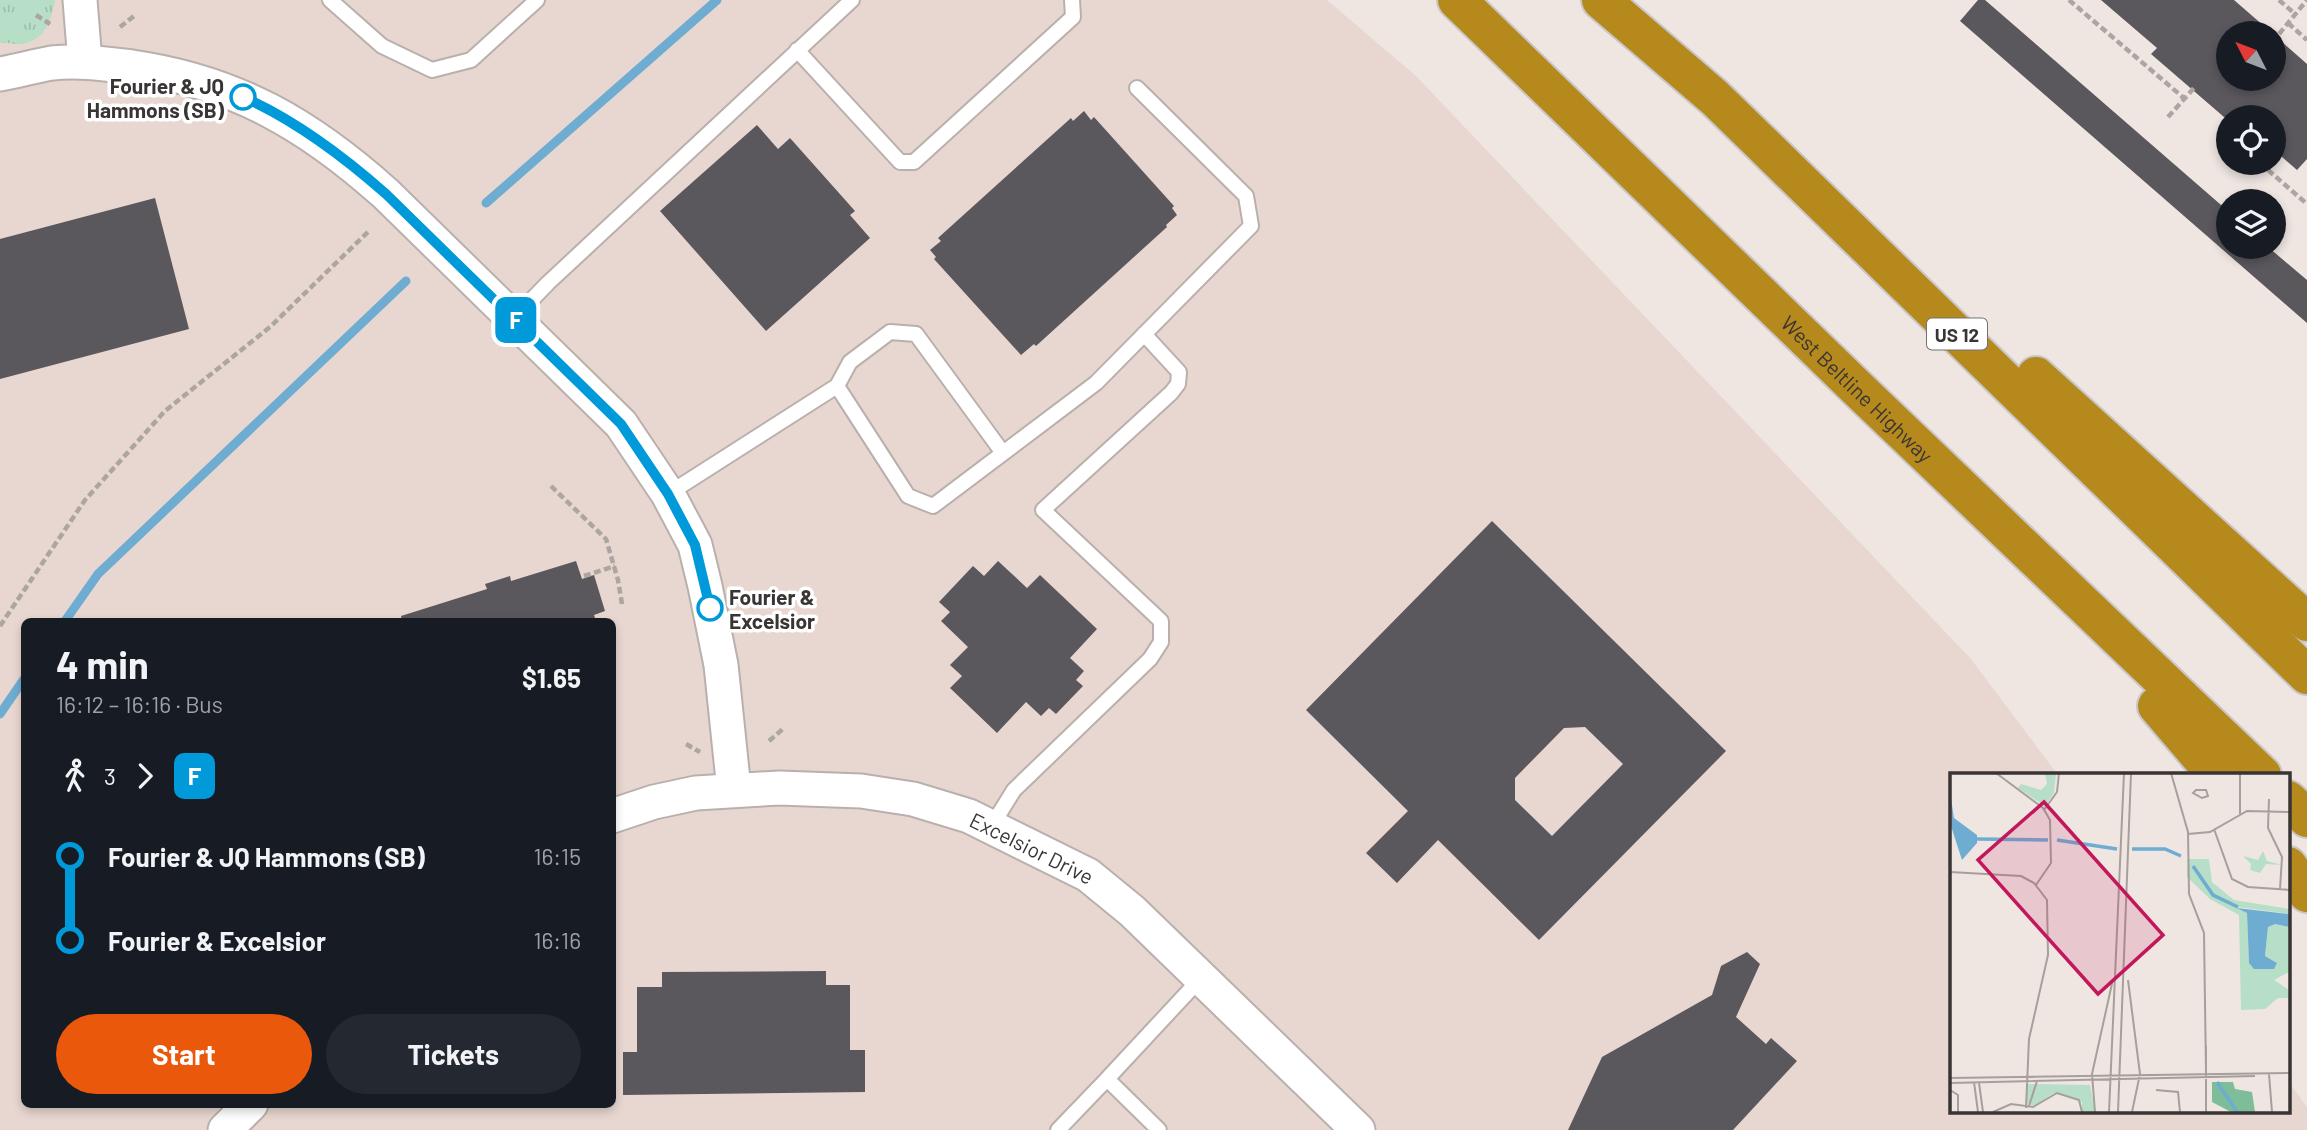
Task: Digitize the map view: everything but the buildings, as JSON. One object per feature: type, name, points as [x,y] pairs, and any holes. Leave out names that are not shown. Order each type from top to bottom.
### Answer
[{"type":"highway","name":"West Beltline Highway","points":[[1457,0],[1858,389],[2260,773]]},
{"type":"highway","name":"US 12","points":[[1601,0],[1715,98],[2307,675]]},
{"type":"highway","points":[[1715,98],[1827,186],[2307,622]]},
{"type":"highway","points":[[1858,389],[1951,494],[2173,723],[2214,773]]},
{"type":"highway","points":[[2290,802],[2307,818]]},
{"type":"highway","points":[[2290,869],[2307,893]]},
{"type":"street","points":[[80,0],[85,62]]},
{"type":"street","points":[[0,74],[53,63],[85,62],[154,70],[197,79],[269,109],[355,166],[514,318],[621,424],[668,494],[695,545],[720,665],[734,790]]},
{"type":"street","name":"Excelsior Drive","points":[[616,815],[654,802],[696,793],[827,788],[913,799],[969,816],[1088,876],[1132,911],[1358,1130]]},
{"type":"street","points":[[225,1130],[247,1108]]},
{"type":"lane","points":[[330,0],[382,46],[432,70],[471,60],[537,0]]},
{"type":"lane","points":[[514,318],[548,283],[852,0]]},
{"type":"lane","points":[[797,50],[900,162],[914,162],[1073,17],[1072,0]]},
{"type":"lane","points":[[837,386],[908,496],[933,506],[1096,383],[1251,226],[1246,196],[1137,88]]},
{"type":"lane","points":[[668,494],[837,386],[850,362],[890,332],[916,334],[1003,453]]},
{"type":"lane","points":[[991,827],[1014,790],[1150,659],[1161,642],[1161,621],[1043,510],[1178,384],[1179,372],[1144,334]]},
{"type":"lane","points":[[1058,1130],[1201,978]]},
{"type":"lane","points":[[1107,1079],[1160,1130]]},
{"type":"path","points":[[2068,0],[2185,99]]},
{"type":"path","points":[[2279,0],[2295,14]]},
{"type":"path","points":[[2286,25],[2306,0]]},
{"type":"path","points":[[36,15],[50,24]]},
{"type":"path","points":[[120,27],[134,16]]},
{"type":"path","points":[[2288,23],[2307,40]]},
{"type":"path","points":[[2168,117],[2194,88]]},
{"type":"path","points":[[2274,175],[2307,204]]},
{"type":"path","points":[[0,626],[85,500],[165,411],[270,327],[370,230]]},
{"type":"path","points":[[551,486],[606,539],[615,566],[622,604]]},
{"type":"path","points":[[584,576],[615,566]]},
{"type":"path","points":[[769,741],[784,728]]},
{"type":"path","points":[[686,744],[700,752]]},
{"type":"shaded area","points":[[0,0],[1327,0],[1416,76],[1971,659],[2056,773],[1950,773],[1950,1112],[2290,1112],[2290,1084],[2307,1107],[2307,1130],[0,1130]]},
{"type":"green space","points":[[0,0],[55,0],[43,33],[20,44],[0,43]]},
{"type":"waterway","points":[[486,203],[717,0]]},
{"type":"waterway","points":[[67,618],[98,574],[406,281]]},
{"type":"waterway","points":[[0,714],[21,683]]},
{"type":"bus line","name":"F","points":[[243,97],[269,109],[355,166],[621,424],[648,461],[695,545],[710,608]]},
{"type":"place","name":"Fourier & JQ Hammons (SB)","points":[[243,97]]},
{"type":"place","name":"Fourier & Excelsior","points":[[710,608]]}]
